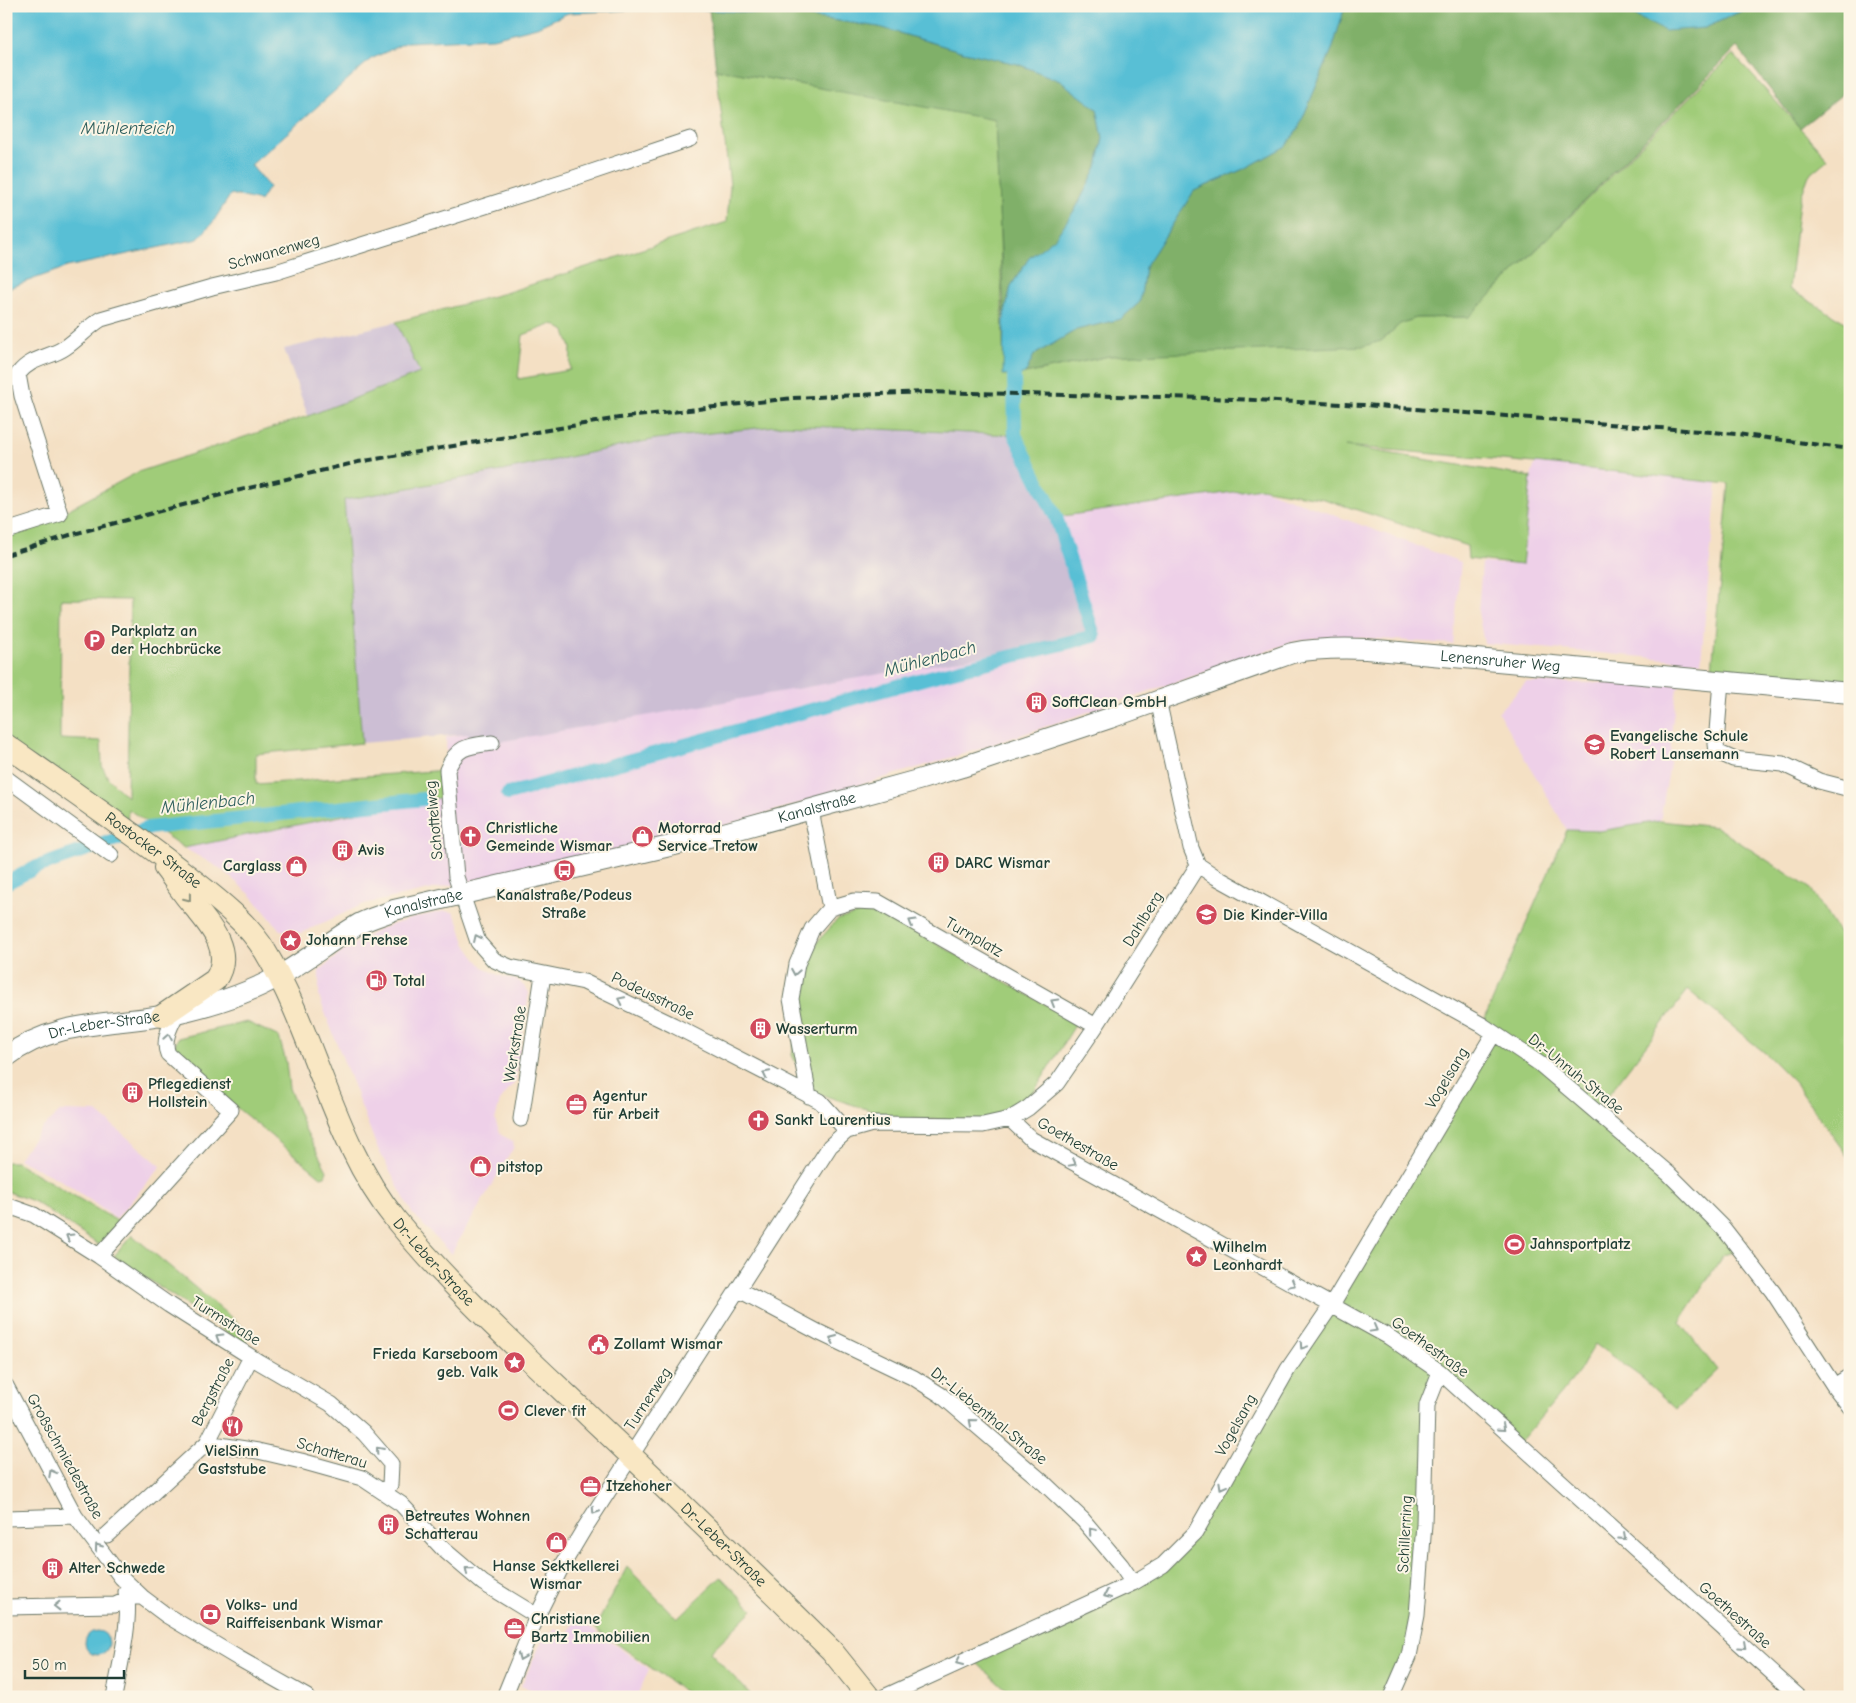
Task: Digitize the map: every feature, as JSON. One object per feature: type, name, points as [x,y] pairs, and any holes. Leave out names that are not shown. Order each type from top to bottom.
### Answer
[{"type":"main road","name":"Rostocker Straße","points":[[6,746],[148,845],[202,888],[248,928],[263,948],[279,976]]},
{"type":"main road","points":[[148,845],[213,929],[220,944],[222,955],[222,966],[215,980],[170,1014]]},
{"type":"main road","name":"Dr.-Leber-Straße","points":[[279,976],[348,1138],[384,1205],[433,1263],[472,1303],[832,1651],[869,1697]]},
{"type":"street","name":"Schwanenweg","points":[[6,531],[60,514],[22,396],[18,374],[25,365],[66,347],[92,325],[101,320],[203,290],[294,266],[564,181],[690,139]]},
{"type":"street","name":"Lenensruher Weg","points":[[1158,700],[1292,654],[1313,648],[1335,647],[1850,693]]},
{"type":"street","points":[[1721,681],[1717,752],[1733,759],[1783,764],[1819,781],[1850,789]]},
{"type":"street","points":[[1158,700],[1190,848],[1198,865]]},
{"type":"street","name":"Kanalstraße","points":[[279,976],[360,924],[394,910],[713,836],[811,810],[962,768],[1158,700]]},
{"type":"street","name":"Schottelweg","points":[[462,894],[456,877],[447,770],[452,758],[458,751],[471,746],[492,743]]},
{"type":"street","points":[[6,778],[111,855]]},
{"type":"street","points":[[809,1096],[791,999],[797,964],[812,929],[830,908],[811,810]]},
{"type":"street","name":"Dahlberg","points":[[1010,1119],[1028,1108],[1057,1083],[1096,1026],[1198,865]]},
{"type":"street","name":"Dr.-Unruh-Straße","points":[[1198,865],[1216,877],[1494,1033],[1540,1064],[1669,1174],[1724,1228],[1774,1292],[1834,1386],[1850,1407]]},
{"type":"street","name":"Podeusstraße","points":[[462,894],[478,942],[494,960],[510,967],[584,982],[673,1025],[820,1101],[847,1131]]},
{"type":"street","name":"Turnplatz","points":[[830,908],[854,901],[878,902],[1096,1026]]},
{"type":"street","name":"Werkstraße","points":[[521,1119],[543,975]]},
{"type":"street","name":"Dr.-Leber-Straße","points":[[6,1057],[43,1036],[71,1027],[170,1014],[224,1000],[279,976]]},
{"type":"street","points":[[99,1256],[231,1110],[168,1054],[166,1049],[170,1014]]},
{"type":"street","name":"Vogelsang","points":[[884,1697],[1133,1583],[1163,1565],[1195,1533],[1288,1369],[1331,1306],[1494,1033]]},
{"type":"street","points":[[847,1131],[872,1124],[983,1125],[1010,1119]]},
{"type":"street","name":"Goethestraße","points":[[1010,1119],[1030,1139],[1389,1337],[1440,1372],[1800,1697]]},
{"type":"street","name":"Turnerweg","points":[[504,1697],[537,1616],[562,1566],[584,1529],[830,1146],[847,1131]]},
{"type":"street","name":"Turmstraße","points":[[6,1205],[34,1215],[99,1256],[169,1305],[251,1357],[331,1404],[364,1432],[391,1464],[390,1485],[383,1492]]},
{"type":"street","name":"Dr.-Liebenthal-Straße","points":[[739,1290],[818,1332],[914,1378],[941,1395],[1045,1484],[1083,1520],[1121,1565],[1133,1583]]},
{"type":"street","name":"Bergstraße","points":[[207,1443],[251,1357]]},
{"type":"street","name":"Schillerring","points":[[1391,1697],[1409,1656],[1417,1615],[1424,1524],[1427,1405],[1440,1372]]},
{"type":"street","points":[[1834,1386],[1850,1376]]},
{"type":"street","name":"Großschmiedestraße","points":[[6,1386],[75,1516],[134,1595]]},
{"type":"street","points":[[107,1535],[207,1443]]},
{"type":"street","name":"Schatterau","points":[[207,1443],[258,1451],[362,1478],[401,1504],[443,1549],[484,1583],[537,1616]]},
{"type":"street","points":[[6,1518],[75,1516]]},
{"type":"street","points":[[6,1607],[105,1606],[115,1605],[134,1595]]},
{"type":"street","points":[[114,1697],[125,1629],[134,1595]]},
{"type":"street","points":[[134,1595],[222,1649],[307,1697]]},
{"type":"street","points":[[105,1606],[112,1607],[122,1615],[125,1629]]},
{"type":"shaded area","points":[[396,322],[421,373],[308,416],[284,349]]},
{"type":"shaded area","points":[[784,425],[1015,435],[1056,517],[1094,636],[492,743],[471,746],[468,734],[362,743],[344,500],[501,471],[656,439]]},
{"type":"shaded area","points":[[1535,463],[1717,483],[1701,662],[1484,643],[1478,612],[1482,563],[1522,565],[1531,477]]},
{"type":"shaded area","points":[[1261,488],[1461,562],[1453,644],[1335,636],[1296,641],[976,750],[713,829],[364,904],[301,933],[280,930],[251,895],[221,869],[184,848],[424,799],[445,798],[447,770],[446,737],[1094,636],[1056,517]]},
{"type":"shaded area","name":"Evangelische Schule Robert Lansemann","points":[[1526,682],[1681,684],[1677,689],[1672,726],[1670,764],[1660,821],[1600,831],[1567,830],[1498,712]]},
{"type":"shaded area","points":[[444,911],[453,912],[465,943],[483,967],[498,975],[519,981],[529,992],[515,1082],[500,1101],[495,1120],[501,1135],[513,1141],[514,1147],[451,1254],[412,1213],[376,1145],[319,997],[319,971],[347,948],[382,928]]},
{"type":"shaded area","points":[[61,1111],[97,1112],[161,1166],[116,1219],[66,1183],[18,1159],[41,1129]]},
{"type":"shaded area","points":[[577,1618],[649,1669],[637,1697],[528,1697],[531,1690],[521,1686],[545,1635],[553,1632],[554,1628],[567,1635]]},
{"type":"green space","points":[[1345,6],[1625,6],[1631,14],[1705,28],[1752,6],[1850,6],[1850,88],[1800,128],[1737,47],[1469,317],[1416,318],[1400,324],[1381,341],[1364,346],[1109,356],[1025,374],[1034,355],[1076,330],[1121,319],[1140,302],[1145,267],[1194,191],[1248,167],[1286,146],[1298,129],[1333,47]]},
{"type":"green space","points":[[709,10],[805,16],[879,27],[964,52],[1018,64],[1060,81],[1097,109],[1103,138],[1097,167],[1076,208],[1055,239],[1029,258],[1011,286],[1004,317],[995,120],[716,69]]},
{"type":"green space","points":[[1733,54],[1828,159],[1809,175],[1799,202],[1789,289],[1850,325],[1850,681],[1712,669],[1729,484],[1535,463],[1345,446],[1531,477],[1522,565],[1468,559],[1467,546],[1324,499],[1261,488],[1056,517],[1015,435],[784,425],[656,439],[501,471],[344,500],[362,743],[256,754],[256,784],[447,770],[445,798],[424,799],[184,848],[128,809],[127,830],[6,745],[6,531],[60,514],[138,472],[308,416],[420,373],[396,322],[505,293],[727,222],[730,185],[716,69],[995,119],[1004,375],[1025,374],[1109,356],[1381,341],[1400,324],[1416,318],[1469,317]],"holes":[[[553,324],[565,331],[571,348],[570,370],[518,379],[523,335]],[[61,599],[130,600],[127,797],[108,778],[102,766],[101,741],[60,739]]]},
{"type":"green space","points":[[1660,821],[1716,827],[1811,889],[1839,934],[1850,928],[1850,1160],[1795,1083],[1765,1053],[1688,990],[1596,1111],[1741,1250],[1723,1255],[1680,1322],[1717,1370],[1676,1409],[1641,1377],[1595,1344],[1579,1372],[1519,1443],[1441,1372],[1427,1405],[1417,1615],[1391,1697],[1015,1697],[970,1657],[1133,1583],[1195,1533],[1494,1034],[1482,1025],[1567,830],[1600,831]]},
{"type":"green space","points":[[860,913],[884,914],[1077,1022],[1022,1111],[984,1120],[898,1119],[810,1091],[792,1055],[803,976],[818,941],[837,920]]},
{"type":"green space","points":[[247,1022],[279,1037],[286,1062],[289,1088],[304,1127],[327,1171],[325,1176],[321,1177],[174,1056],[174,1047],[178,1038]]},
{"type":"green space","points":[[6,1162],[16,1162],[119,1222],[99,1245],[35,1202],[6,1191]]},
{"type":"green space","points":[[132,1235],[251,1334],[244,1344],[114,1256]]},
{"type":"green space","points":[[627,1567],[677,1619],[721,1577],[753,1610],[710,1652],[753,1697],[692,1697],[595,1628]]},
{"type":"water","name":"Mühlenteich","points":[[6,6],[1345,6],[1333,47],[1298,129],[1286,146],[1248,167],[1194,191],[1145,267],[1140,302],[1121,319],[1076,330],[1034,355],[1025,374],[1003,375],[1004,317],[1011,286],[1029,258],[1055,238],[1076,208],[1097,167],[1103,138],[1097,109],[1060,81],[1018,64],[964,52],[879,27],[805,16],[709,10],[633,10],[568,13],[537,27],[493,38],[407,42],[371,59],[251,165],[269,187],[260,201],[231,194],[213,222],[198,239],[67,267],[6,289]]},
{"type":"water","points":[[1625,6],[1752,6],[1705,28],[1665,31],[1631,14]]},
{"type":"water","points":[[97,1631],[105,1635],[109,1643],[105,1651],[97,1655],[89,1651],[85,1643],[89,1635]]},
{"type":"waterway","name":"Mühlenbach","points":[[508,794],[941,674],[1094,636],[1056,517],[1015,435],[1014,375]]},
{"type":"waterway","name":"Mühlenbach","points":[[6,883],[37,867],[148,828],[424,799]]},
{"type":"railway","points":[[6,555],[70,535],[232,492],[358,462],[619,418],[793,398],[924,392],[1210,398],[1364,405],[1737,434],[1850,449]]},
{"type":"place","name":"Parkplatz an der Hochbrücke","points":[[95,640]]},
{"type":"place","name":"SoftClean GmbH","points":[[1036,702]]},
{"type":"place","name":"Evangelische Schule Robert Lansemann","points":[[1594,745]]},
{"type":"place","name":"Christliche Gemeinde Wismar","points":[[470,837]]},
{"type":"place","name":"Motorrad Service Tretow","points":[[642,837]]},
{"type":"place","name":"Avis","points":[[342,850]]},
{"type":"place","name":"DARC Wismar","points":[[939,863]]},
{"type":"place","name":"Carglass","points":[[297,866]]},
{"type":"place","name":"Kanalstraße/Podeus Straße","points":[[564,871]]},
{"type":"place","name":"Die Kinder-Villa","points":[[1207,915]]},
{"type":"place","name":"Johann Frehse","points":[[290,940]]},
{"type":"place","name":"Total","points":[[377,981]]},
{"type":"place","name":"Wasserturm","points":[[760,1029]]},
{"type":"place","name":"Pflegedienst Hollstein","points":[[132,1093]]},
{"type":"place","name":"Agentur für Arbeit","points":[[577,1105]]},
{"type":"place","name":"Sankt Laurentius","points":[[759,1120]]},
{"type":"place","name":"pitstop","points":[[481,1167]]},
{"type":"place","name":"Jahnsportplatz","points":[[1514,1244]]},
{"type":"place","name":"Wilhelm Leonhardt","points":[[1197,1256]]},
{"type":"place","name":"Zollamt Wismar","points":[[598,1344]]},
{"type":"place","name":"Frieda Karseboom geb. Valk","points":[[514,1363]]},
{"type":"place","name":"Clever fit","points":[[508,1411]]},
{"type":"place","name":"VielSinn Gaststube","points":[[232,1427]]},
{"type":"place","name":"Itzehoher","points":[[590,1486]]},
{"type":"place","name":"Betreutes Wohnen Schatterau","points":[[389,1525]]},
{"type":"place","name":"Hanse Sektkellerei Wismar","points":[[556,1542]]},
{"type":"place","name":"Alter Schwede","points":[[53,1568]]},
{"type":"place","name":"Volks- und Raiffeisenbank Wismar","points":[[210,1614]]},
{"type":"place","name":"Christiane Bartz Immobilien","points":[[515,1628]]}]
